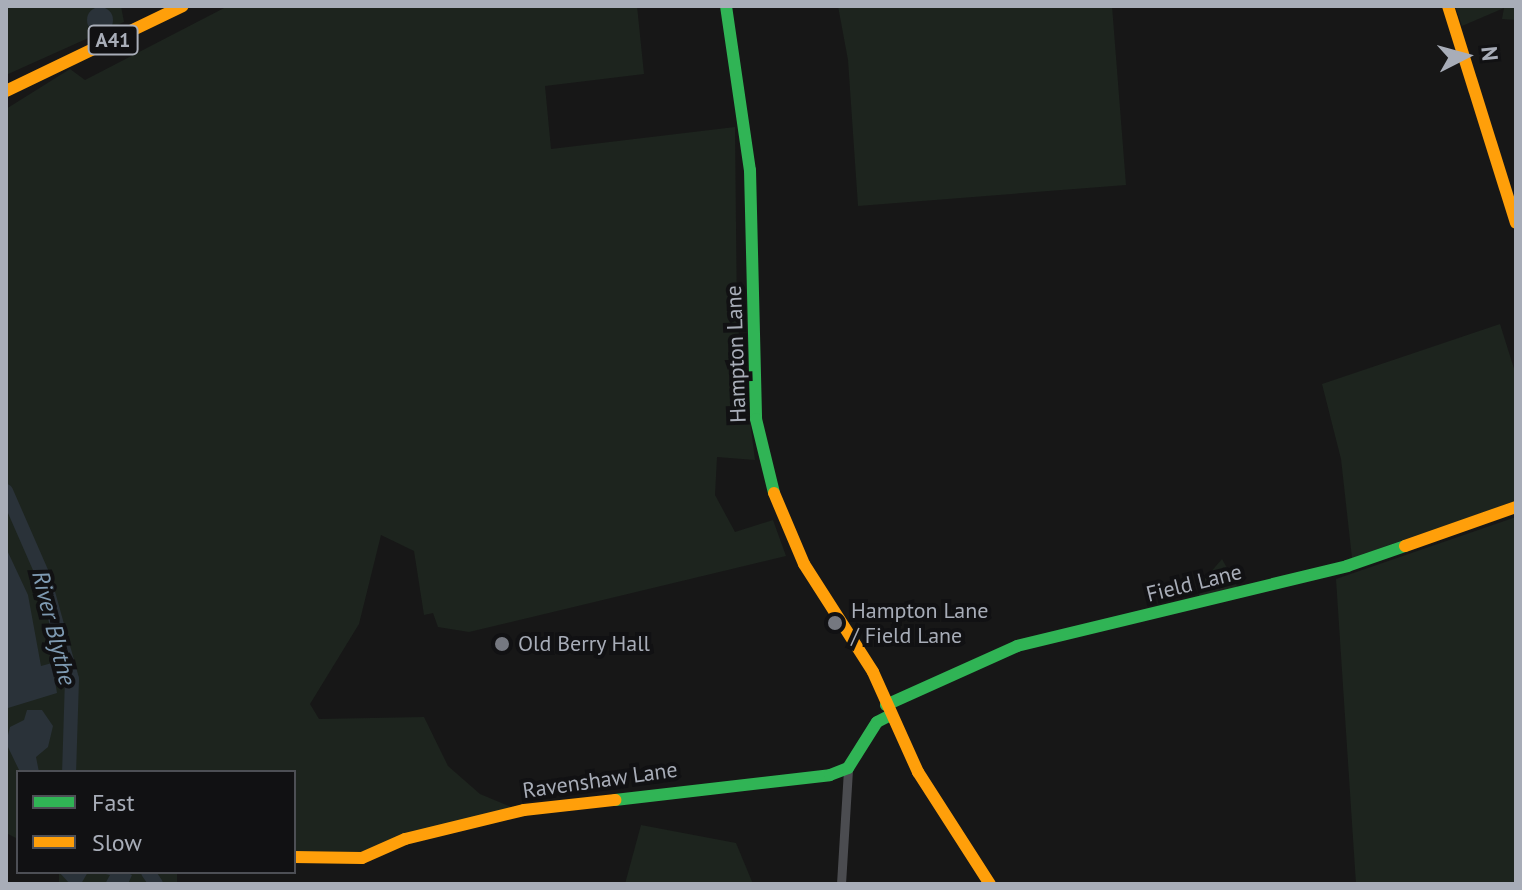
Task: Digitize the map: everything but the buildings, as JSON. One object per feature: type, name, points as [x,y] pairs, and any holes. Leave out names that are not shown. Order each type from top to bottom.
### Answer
[{"type":"main road","name":"A41","points":[[6,91],[183,6]]},
{"type":"main road","name":"Hampton Lane","points":[[726,6],[750,170],[754,393],[761,447],[787,531],[873,672],[918,772],[990,884]]},
{"type":"main road","points":[[1448,6],[1516,223]]},
{"type":"main road","name":"A41","points":[[6,98],[43,74]]},
{"type":"main road","name":"Field Lane","points":[[888,710],[1017,646],[1347,566],[1516,507]]},
{"type":"main road","points":[[848,768],[888,710]]},
{"type":"main road","name":"Ravenshaw Lane","points":[[296,857],[353,859],[405,839],[524,810],[830,775],[848,768]]},
{"type":"street","points":[[841,884],[848,768]]},
{"type":"shaded area","points":[[6,6],[121,6],[124,22],[6,75]]},
{"type":"shaded area","points":[[228,6],[637,6],[644,74],[545,86],[551,149],[735,127],[737,320],[755,460],[717,457],[715,495],[735,532],[773,520],[786,556],[469,632],[438,627],[433,613],[424,615],[414,551],[381,535],[359,624],[310,704],[319,719],[424,717],[448,766],[480,794],[516,809],[361,852],[296,851],[296,770],[16,770],[16,838],[6,833],[6,109],[70,69],[85,80]]},
{"type":"shaded area","points":[[838,6],[1112,6],[1126,185],[858,206],[848,60]]},
{"type":"shaded area","points":[[1455,6],[1516,6],[1516,20],[1502,19],[1504,8],[1462,26]]},
{"type":"shaded area","points":[[100,7],[109,11],[113,20],[109,29],[100,33],[91,29],[87,20],[91,11]]},
{"type":"shaded area","points":[[1500,324],[1516,375],[1516,501],[1352,558],[1341,459],[1322,384]]},
{"type":"shaded area","points":[[1516,517],[1516,884],[1356,884],[1336,579]]},
{"type":"shaded area","points":[[6,548],[28,595],[41,666],[52,663],[57,693],[8,708]]},
{"type":"shaded area","points":[[1222,559],[1238,588],[1198,599],[1203,581]]},
{"type":"shaded area","points":[[27,710],[42,710],[53,726],[48,747],[36,757],[39,770],[19,770],[6,743],[10,727],[24,720]]},
{"type":"shaded area","points":[[641,825],[736,843],[753,884],[625,884]]},
{"type":"shaded area","points":[[59,874],[177,874],[177,884],[59,884]]},
{"type":"shaded area","points":[[61,874],[87,874],[81,884],[70,884]]},
{"type":"shaded area","points":[[106,874],[132,875],[128,884],[105,884],[110,875]]},
{"type":"waterway","name":"River Blythe","points":[[6,491],[44,578],[72,679],[69,770]]},
{"type":"waterway","name":"River Blythe","points":[[149,874],[156,884]]},
{"type":"traffic: fast","points":[[726,6],[750,170],[756,419],[774,493]]},
{"type":"traffic: fast","points":[[886,705],[1017,646],[1347,566],[1405,546]]},
{"type":"traffic: fast","points":[[615,800],[830,775],[848,768],[877,722],[891,715]]},
{"type":"traffic: slow","points":[[6,91],[183,6]]},
{"type":"traffic: slow","points":[[1448,6],[1516,223]]},
{"type":"traffic: slow","points":[[774,493],[804,564],[873,672],[918,772],[990,884]]},
{"type":"traffic: slow","points":[[1405,546],[1516,507]]},
{"type":"traffic: slow","points":[[296,857],[362,858],[405,839],[524,810],[615,800]]},
{"type":"place","name":"Hampton Lane / Field Lane","points":[[835,623]]},
{"type":"place","name":"Old Berry Hall","points":[[502,644]]}]
